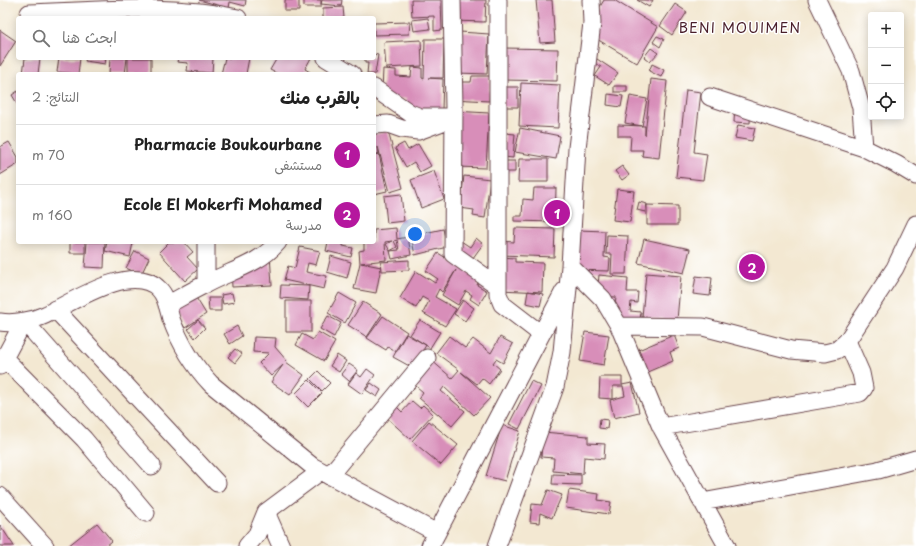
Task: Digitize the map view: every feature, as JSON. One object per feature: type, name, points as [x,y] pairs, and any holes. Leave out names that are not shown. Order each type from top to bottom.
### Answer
[{"type":"street","points":[[452,0],[454,117],[453,254],[498,286]]},
{"type":"street","points":[[498,0],[498,294],[502,304],[541,334]]},
{"type":"street","points":[[497,546],[555,386],[562,352],[570,266],[577,148],[592,23],[591,0]]},
{"type":"street","points":[[592,23],[603,0]]},
{"type":"street","points":[[817,0],[851,71],[861,108],[864,148]]},
{"type":"street","points":[[29,13],[178,9],[212,12],[229,16]]},
{"type":"street","points":[[329,60],[349,72]]},
{"type":"street","points":[[376,89],[410,113],[420,117],[454,117]]},
{"type":"street","points":[[710,97],[864,148],[916,176]]},
{"type":"street","points":[[376,125],[388,124],[402,129],[418,131],[454,117]]},
{"type":"street","points":[[619,326],[703,327],[792,350],[825,353],[837,350],[847,341],[895,268],[916,224]]},
{"type":"street","points":[[206,244],[206,284]]},
{"type":"street","points":[[167,305],[206,284],[258,260],[271,251],[276,244]]},
{"type":"street","points":[[570,266],[603,299],[619,326],[661,427],[727,546]]},
{"type":"street","points":[[0,322],[24,321],[44,316],[96,288],[116,282],[141,279],[152,282],[160,290],[184,346],[199,370],[211,384],[312,466],[433,540],[568,284]]},
{"type":"street","points":[[55,309],[217,483]]},
{"type":"street","points":[[24,321],[2,362],[84,439],[146,513]]},
{"type":"street","points":[[24,321],[152,466]]},
{"type":"street","points":[[661,427],[860,393],[864,388],[861,373],[847,341]]},
{"type":"street","points":[[248,546],[257,534],[266,512],[325,473],[428,358]]},
{"type":"street","points":[[702,502],[878,470],[916,458]]},
{"type":"street","points":[[0,496],[45,546]]},
{"type":"street","points":[[266,512],[281,546]]},
{"type":"building","points":[[199,0],[246,0],[245,6],[230,2],[229,8]]},
{"type":"building","points":[[285,0],[299,0],[299,11],[285,11]]},
{"type":"building","points":[[304,0],[321,0],[321,7],[304,7]]},
{"type":"building","points":[[322,0],[342,0],[341,6],[321,4]]},
{"type":"building","points":[[411,0],[441,0],[442,30],[434,31],[434,16],[412,17]]},
{"type":"building","points":[[454,0],[486,0],[485,22],[453,21]]},
{"type":"building","points":[[536,0],[552,0],[555,42],[540,43]]},
{"type":"building","points":[[604,0],[614,0],[658,27],[637,63],[585,32]]},
{"type":"building","points":[[637,0],[653,0],[649,7]]},
{"type":"building","points":[[675,4],[687,12],[672,35],[660,26]]},
{"type":"building","points":[[343,7],[344,16],[323,16],[323,8]]},
{"type":"building","points":[[428,18],[430,29],[414,31],[412,20]]},
{"type":"building","points":[[410,22],[409,34],[376,35],[376,23]]},
{"type":"building","points":[[0,30],[16,41],[0,66]]},
{"type":"building","points":[[460,32],[489,34],[487,74],[457,73]]},
{"type":"building","points":[[657,36],[664,39],[660,47],[653,42]]},
{"type":"building","points":[[425,39],[444,39],[443,78],[428,78],[443,79],[442,110],[406,108],[406,99],[390,98],[382,91],[383,69],[396,70],[396,76],[411,77],[412,67],[422,68],[422,78],[424,79]]},
{"type":"building","points":[[421,40],[422,66],[386,68],[384,42]]},
{"type":"building","points":[[504,48],[558,49],[557,81],[503,80]]},
{"type":"building","points":[[651,48],[658,53],[650,62],[644,57]]},
{"type":"building","points":[[376,54],[378,55],[375,72],[367,72],[368,63],[365,63],[365,60],[376,60]]},
{"type":"building","points":[[594,57],[618,73],[609,85],[595,76],[601,67],[591,61]]},
{"type":"building","points":[[25,60],[40,60],[38,72],[23,72]]},
{"type":"building","points":[[59,60],[80,60],[78,72],[57,72]]},
{"type":"building","points":[[85,60],[106,60],[105,64]]},
{"type":"building","points":[[110,60],[127,60],[125,72],[109,72]]},
{"type":"building","points":[[128,60],[151,60],[151,72],[128,72]]},
{"type":"building","points":[[178,60],[213,60],[212,72],[187,71],[188,63],[177,62]]},
{"type":"building","points":[[224,60],[249,60],[246,72],[222,72]]},
{"type":"building","points":[[276,60],[310,60],[305,69],[310,72],[274,72],[270,70]]},
{"type":"building","points":[[652,64],[664,70],[661,77],[649,71]]},
{"type":"building","points":[[472,76],[490,76],[489,101],[453,99],[454,82],[471,82]]},
{"type":"building","points":[[651,79],[667,81],[659,158],[642,156],[643,150],[630,150],[631,136],[618,136],[618,125],[645,126],[645,135]]},
{"type":"building","points":[[521,83],[560,85],[558,128],[519,126]]},
{"type":"building","points":[[614,86],[627,86],[627,92],[614,92]]},
{"type":"building","points":[[503,87],[518,87],[518,107],[503,107]]},
{"type":"building","points":[[686,90],[701,92],[694,152],[707,154],[703,180],[676,177]]},
{"type":"building","points":[[16,92],[16,102],[12,95]]},
{"type":"building","points":[[608,94],[623,96],[621,107],[607,105]]},
{"type":"building","points":[[630,96],[647,99],[642,126],[625,123]]},
{"type":"building","points":[[735,106],[751,106],[750,123],[734,122]]},
{"type":"building","points":[[453,111],[489,113],[486,168],[457,167]]},
{"type":"building","points":[[738,125],[755,128],[752,141],[735,138]]},
{"type":"building","points":[[520,128],[560,136],[556,159],[515,152]]},
{"type":"building","points":[[388,131],[403,188],[390,192],[378,147],[379,154],[376,154],[376,134]]},
{"type":"building","points":[[505,133],[515,134],[513,158],[503,157]]},
{"type":"building","points":[[9,142],[16,154],[16,165],[0,175],[0,147]]},
{"type":"building","points":[[404,143],[408,150],[418,144],[431,166],[420,172],[414,162],[406,167],[395,148]]},
{"type":"building","points":[[379,154],[387,191],[376,194],[376,155]]},
{"type":"building","points":[[519,159],[548,159],[548,182],[518,182]]},
{"type":"building","points":[[504,161],[515,161],[515,172],[504,172]]},
{"type":"building","points":[[622,166],[629,175],[622,180],[615,171]]},
{"type":"building","points":[[434,171],[444,199],[421,208],[411,180]]},
{"type":"building","points":[[464,176],[490,179],[485,218],[473,216],[474,210],[460,208]]},
{"type":"building","points":[[534,188],[556,188],[555,222],[514,221],[514,216],[522,216],[523,199],[533,200]]},
{"type":"building","points":[[617,189],[634,191],[630,222],[613,220]]},
{"type":"building","points":[[401,194],[404,221],[387,223],[384,196]]},
{"type":"building","points":[[639,202],[647,204],[645,212],[637,210]]},
{"type":"building","points":[[647,205],[678,206],[678,225],[647,225]]},
{"type":"building","points":[[396,228],[397,239],[408,237],[411,255],[392,259],[386,244],[392,241],[385,242],[386,260],[361,263],[381,267],[376,293],[354,289],[360,263],[359,251],[364,250],[364,244],[376,244],[376,230]],"holes":[[[397,240],[399,250],[390,251],[397,247],[394,241]]]},
{"type":"building","points":[[515,228],[555,229],[554,257],[500,255],[500,241],[514,242]]},
{"type":"building","points":[[443,229],[447,247],[415,255],[411,236]]},
{"type":"building","points":[[578,230],[605,231],[604,257],[610,258],[609,271],[576,270]]},
{"type":"building","points":[[607,235],[628,236],[626,274],[611,274],[612,254],[606,254]]},
{"type":"building","points":[[476,238],[483,244],[470,262],[451,249],[458,239],[470,247]]},
{"type":"building","points":[[644,239],[690,249],[684,273],[638,263]]},
{"type":"building","points":[[70,244],[85,244],[85,253],[70,253]]},
{"type":"building","points":[[87,244],[105,244],[104,268],[85,267]]},
{"type":"building","points":[[107,244],[133,244],[130,257],[105,251]]},
{"type":"building","points":[[167,244],[186,244],[193,252],[187,257],[198,269],[185,281],[159,252]]},
{"type":"building","points":[[328,244],[343,244],[343,246],[353,248],[351,257],[326,251]]},
{"type":"building","points":[[300,247],[320,251],[316,265],[308,263],[306,272],[327,276],[324,289],[284,280],[288,266],[295,268]]},
{"type":"building","points":[[135,251],[149,258],[141,275],[126,268]]},
{"type":"building","points":[[438,253],[480,279],[477,285],[487,291],[479,305],[470,299],[472,295],[466,291],[458,305],[442,295],[456,270],[442,292],[439,289],[435,297],[456,309],[445,326],[423,313],[429,301],[422,297],[416,308],[400,298],[416,271],[435,283],[438,279],[426,271]]},
{"type":"building","points":[[270,255],[272,285],[232,287],[231,265]]},
{"type":"building","points":[[331,256],[351,262],[347,278],[327,272]]},
{"type":"building","points":[[501,257],[515,258],[515,262],[543,263],[542,292],[500,290]]},
{"type":"building","points":[[409,260],[409,270],[382,271],[381,262]]},
{"type":"building","points":[[646,273],[681,276],[677,320],[642,317]]},
{"type":"building","points":[[599,275],[628,278],[627,292],[638,292],[637,303],[631,302],[630,311],[641,312],[640,320],[614,317],[616,297],[597,296]]},
{"type":"building","points":[[696,276],[712,278],[710,296],[693,294]]},
{"type":"building","points":[[281,285],[309,286],[308,300],[280,298]]},
{"type":"building","points":[[192,291],[206,314],[185,328],[171,305]]},
{"type":"building","points":[[528,291],[543,294],[540,306],[526,303]]},
{"type":"building","points":[[232,293],[234,302],[223,304],[221,295]]},
{"type":"building","points":[[339,293],[356,303],[345,323],[328,313]]},
{"type":"building","points":[[208,298],[221,298],[221,311],[209,311]]},
{"type":"building","points":[[463,300],[474,308],[465,321],[454,314]]},
{"type":"building","points":[[286,301],[311,301],[311,332],[286,332]]},
{"type":"building","points":[[363,302],[382,314],[367,337],[348,325]]},
{"type":"building","points":[[328,316],[341,323],[334,337],[320,329]]},
{"type":"building","points":[[383,316],[407,332],[395,351],[388,347],[386,350],[367,338]]},
{"type":"building","points":[[198,320],[205,328],[195,338],[188,329]]},
{"type":"building","points":[[420,320],[440,332],[430,348],[410,335]]},
{"type":"building","points":[[237,326],[242,336],[230,344],[224,334]]},
{"type":"building","points":[[318,332],[335,342],[324,361],[296,345],[302,334],[313,340]]},
{"type":"building","points":[[585,332],[609,335],[604,365],[580,361]]},
{"type":"building","points":[[406,334],[426,345],[413,368],[393,357]]},
{"type":"building","points":[[674,335],[679,348],[670,352],[673,361],[645,373],[636,351]]},
{"type":"building","points":[[449,336],[465,348],[473,339],[491,353],[500,337],[513,344],[503,363],[496,359],[493,363],[500,369],[489,384],[482,378],[477,384],[461,372],[490,398],[474,415],[444,387],[441,391],[465,411],[452,426],[419,398],[423,392],[410,381],[431,360],[452,378],[459,370],[436,353]]},
{"type":"building","points":[[254,337],[276,338],[275,347],[287,361],[286,362],[304,375],[290,395],[271,382],[283,365],[271,376],[259,363],[269,353],[253,352]]},
{"type":"building","points":[[235,349],[242,354],[235,363],[228,357]]},
{"type":"building","points":[[337,355],[346,361],[339,372],[330,366]]},
{"type":"building","points":[[349,364],[358,370],[349,381],[341,374]]},
{"type":"building","points":[[367,369],[375,375],[362,394],[348,384],[356,373],[361,377]]},
{"type":"building","points":[[318,371],[330,383],[322,391],[310,379]]},
{"type":"building","points":[[600,377],[622,377],[622,385],[632,383],[639,412],[614,418],[610,400],[625,396],[623,386],[613,386],[613,399],[599,398]]},
{"type":"building","points":[[309,380],[322,393],[308,407],[295,394]]},
{"type":"building","points":[[531,381],[541,386],[519,429],[509,424]]},
{"type":"building","points":[[371,383],[381,390],[377,397],[366,390]]},
{"type":"building","points":[[412,401],[420,408],[423,405],[433,414],[410,439],[385,416],[395,405],[402,412]]},
{"type":"building","points":[[600,419],[608,420],[607,429],[599,428]]},
{"type":"building","points":[[429,421],[458,445],[441,465],[412,441]]},
{"type":"building","points":[[502,425],[520,431],[505,481],[486,476]]},
{"type":"building","points":[[543,432],[588,436],[588,443],[605,444],[604,459],[584,457],[583,474],[553,471],[554,458],[541,457]]},
{"type":"building","points":[[553,474],[581,475],[581,485],[552,484]]},
{"type":"building","points":[[548,490],[562,495],[552,518],[540,513],[539,523],[530,522],[532,504],[542,505]]},
{"type":"building","points":[[569,490],[599,494],[598,500],[611,502],[609,514],[566,508]]},
{"type":"building","points":[[97,523],[112,541],[106,546],[68,546]]},
{"type":"building","points":[[0,525],[14,546],[0,546]]},
{"type":"place","name":"Pharmacie Boukourbane","points":[[557,213]]},
{"type":"place","name":"Ecole El Mokerfi Mohamed","points":[[752,267]]},
{"type":"district","name":"BENI MOUIMEN","points":[[740,27]]}]
